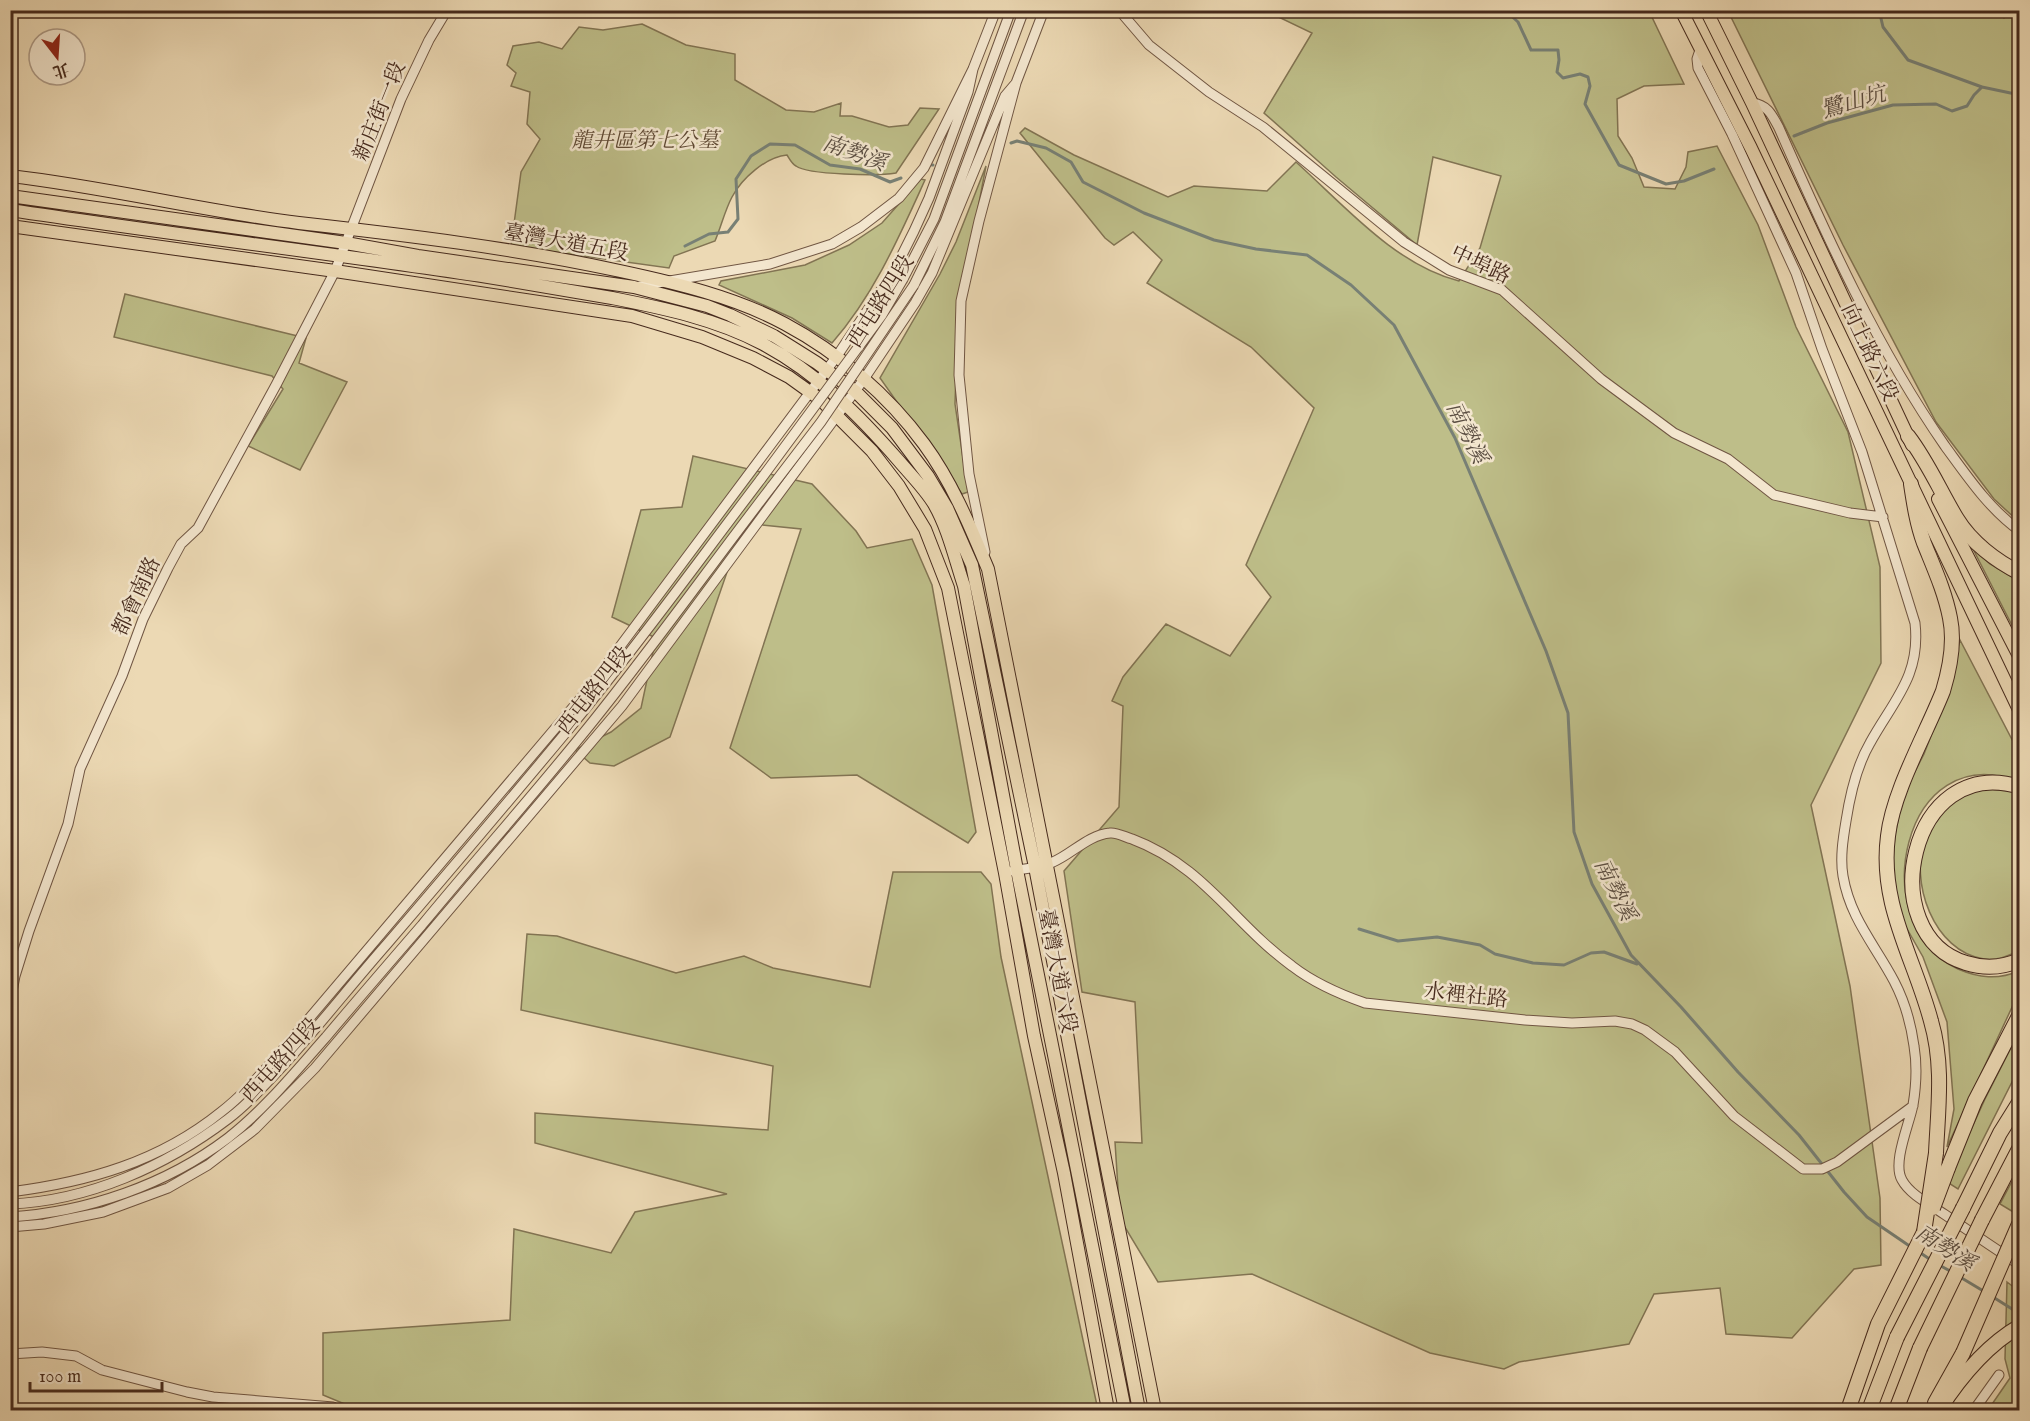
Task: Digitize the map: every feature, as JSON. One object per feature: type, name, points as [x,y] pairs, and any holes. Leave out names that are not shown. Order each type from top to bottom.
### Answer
[{"type":"highway","points":[[1908,436],[1922,454],[1958,521],[1980,547],[2019,573]]},
{"type":"highway","points":[[1911,484],[1915,513],[1935,567],[1950,619],[1952,644],[1949,670],[1943,691],[1893,813],[1888,835],[1886,863],[1887,885],[1892,906],[1931,1020],[1938,1050],[1940,1099],[1936,1153],[1924,1232]]},
{"type":"highway","points":[[2019,787],[1996,782],[1976,784],[1957,791],[1941,803],[1929,818],[1917,845],[1912,888],[1921,921],[1936,947],[1944,953],[1962,962],[1983,967],[2003,967],[2019,960]]},
{"type":"highway","points":[[1848,1410],[1878,1324],[1924,1232],[1975,1101],[2019,1014]]},
{"type":"highway","points":[[1869,1410],[1897,1337],[2000,1133],[2019,1101]]},
{"type":"highway","points":[[1896,1410],[1920,1348],[2019,1147]]},
{"type":"highway","points":[[1931,1410],[1963,1353],[2019,1224]]},
{"type":"highway","points":[[1939,1410],[1953,1390],[1988,1351],[2019,1326]]},
{"type":"main road","name":"向上路六段","points":[[1681,10],[1751,147],[2019,712]]},
{"type":"main road","name":"向上路六段","points":[[1706,10],[1908,436],[2019,658]]},
{"type":"main road","name":"臺灣大道五段","points":[[10,176],[46,180],[245,216],[556,257],[672,282],[753,309],[810,338],[837,356],[902,418],[925,445],[965,516],[988,569]]},
{"type":"main road","name":"臺灣大道五段","points":[[10,196],[343,249],[659,308],[709,320],[761,343],[798,364],[845,404],[881,441],[934,503],[950,541]]},
{"type":"main road","name":"臺灣大道五段","points":[[10,210],[260,247],[343,249],[418,256],[634,287],[707,306],[774,336],[827,369],[855,391],[892,428],[928,476],[947,508],[972,565]]},
{"type":"main road","points":[[10,226],[335,271],[632,316],[702,337],[745,354],[789,377],[810,392],[836,416]]},
{"type":"main road","name":"臺灣大道六段","points":[[836,416],[872,451],[899,486],[925,529],[948,588],[1011,871],[1125,1410]]},
{"type":"main road","name":"臺灣大道六段","points":[[950,541],[964,586],[1011,871],[1034,1036],[1064,1173],[1108,1410]]},
{"type":"main road","name":"臺灣大道六段","points":[[972,565],[1035,867],[1139,1410]]},
{"type":"main road","name":"臺灣大道六段","points":[[988,569],[1155,1410]]},
{"type":"street","name":"新庄街一段","points":[[351,229],[401,99],[429,40],[447,10]]},
{"type":"street","name":"西屯路四段","points":[[10,1192],[52,1187],[110,1172],[155,1154],[220,1113],[245,1091],[279,1054],[586,692],[819,381],[895,269],[929,198],[960,113],[973,69],[996,10]]},
{"type":"street","name":"西屯路四段","points":[[10,1204],[79,1194],[139,1172],[172,1156],[230,1118],[263,1087],[350,990],[568,730],[761,479],[882,315],[934,219],[1011,10]]},
{"type":"street","name":"西屯路四段","points":[[10,1217],[31,1216],[82,1206],[139,1188],[182,1168],[226,1139],[255,1116],[398,952],[595,718],[821,422],[914,285],[945,222],[1024,10]]},
{"type":"street","points":[[988,569],[969,474],[959,375],[961,301],[981,212],[1016,83],[1044,10]]},
{"type":"street","name":"中埠路","points":[[1119,10],[1149,45],[1209,92],[1263,127],[1404,242],[1449,270],[1502,290],[1601,379],[1674,433],[1728,459],[1774,495],[1850,513],[1883,517]]},
{"type":"street","points":[[1701,47],[1697,59],[1698,68],[1728,126],[1796,273],[1822,349],[1862,452],[1915,623],[1916,648],[1908,681],[1860,763],[1846,822],[1842,861],[1843,876],[1858,923],[1893,980],[1910,1022],[1915,1049],[1913,1106],[1898,1170],[1902,1180],[1919,1197],[2019,1265]]},
{"type":"street","name":"西屯路四段","points":[[634,287],[770,264],[832,244],[861,227],[899,198],[924,168],[973,69]]},
{"type":"street","points":[[976,165],[1003,70]]},
{"type":"street","points":[[976,165],[1005,96],[1016,83]]},
{"type":"street","points":[[1752,103],[1761,104],[1769,110],[1779,128],[1852,284],[1918,407],[1991,506],[2019,531]]},
{"type":"street","name":"西屯路四段","points":[[10,1227],[44,1224],[90,1215],[168,1188],[208,1165],[255,1129],[315,1068],[622,706],[864,380],[932,273],[976,165]]},
{"type":"street","name":"都會南路","points":[[10,1002],[28,931],[68,824],[80,769],[122,676],[143,619],[181,544],[198,528],[276,386],[335,271],[351,229]]},
{"type":"street","points":[[586,692],[634,646]]},
{"type":"street","points":[[595,718],[655,659]]},
{"type":"street","name":"水裡社路","points":[[1011,871],[1048,864],[1087,841],[1111,832],[1141,843],[1179,865],[1204,883],[1258,938],[1292,966],[1323,986],[1365,1003],[1525,1020],[1572,1023],[1615,1021],[1632,1024],[1645,1030],[1675,1052],[1728,1110],[1803,1169],[1826,1168],[1913,1106]]},
{"type":"street","points":[[10,1354],[42,1352],[75,1356],[102,1370],[187,1392],[213,1397],[333,1407],[335,1410]]},
{"type":"street","points":[[1974,1410],[1999,1375]]},
{"type":"green space","points":[[1998,10],[2004,18],[2014,11],[2020,11],[2019,522],[1994,499],[1936,422],[1843,245],[1728,11]]},
{"type":"green space","points":[[1266,11],[1649,11],[1684,84],[1644,86],[1617,99],[1618,136],[1632,158],[1644,187],[1675,189],[1686,167],[1688,152],[1717,146],[1758,225],[1796,327],[1848,432],[1880,567],[1881,663],[1811,805],[1850,986],[1880,1198],[1881,1265],[1854,1269],[1792,1338],[1726,1334],[1720,1288],[1654,1294],[1629,1344],[1519,1362],[1504,1369],[1430,1353],[1252,1274],[1158,1282],[1120,1219],[1115,1142],[1142,1143],[1135,1002],[1082,992],[1064,871],[1119,807],[1123,706],[1112,701],[1123,677],[1166,624],[1230,656],[1271,597],[1246,565],[1314,408],[1251,347],[1147,283],[1162,260],[1133,232],[1114,245],[1105,238],[1020,133],[1025,128],[1074,155],[1168,197],[1194,186],[1267,191],[1296,162],[1392,248],[1413,262],[1459,281],[1480,248],[1501,176],[1433,157],[1417,245],[1264,113],[1312,33]]},
{"type":"green space","name":"龍井區第七公墓","points":[[642,24],[686,45],[735,54],[735,80],[786,110],[814,112],[841,103],[840,116],[852,116],[889,127],[908,125],[920,108],[939,109],[896,173],[860,174],[814,171],[796,166],[787,155],[763,164],[736,190],[727,207],[715,241],[674,256],[669,268],[511,246],[521,172],[540,139],[527,124],[530,92],[511,86],[516,73],[507,65],[513,46],[539,42],[562,49],[579,27],[603,30]]},
{"type":"green space","points":[[986,166],[958,314],[955,404],[968,492],[962,494],[880,378],[956,242]]},
{"type":"green space","points":[[921,179],[925,180],[884,265],[861,305],[832,343],[792,318],[719,285],[721,281],[805,265],[849,245],[882,223]]},
{"type":"green space","points":[[125,294],[306,338],[299,363],[347,382],[300,470],[248,446],[283,389],[272,376],[114,337]]},
{"type":"green space","points":[[693,456],[812,484],[856,531],[867,548],[912,539],[932,585],[976,832],[968,843],[857,775],[771,778],[730,748],[801,529],[744,523],[670,737],[614,766],[590,763],[575,750],[611,732],[641,708],[656,638],[612,617],[641,510],[682,507]]},
{"type":"green space","points":[[1973,549],[1990,564],[2019,581],[2019,639]]},
{"type":"green space","points":[[1960,640],[2019,753],[2019,782],[1979,775],[1947,785],[1923,809],[1909,842],[1905,879],[1911,915],[1928,947],[1958,969],[1988,977],[2004,976],[2019,971],[2020,990],[1947,1147],[1954,1109],[1947,1022],[1923,957],[1902,920],[1891,883],[1895,834],[1900,811],[1908,785],[1924,754],[1943,705]]},
{"type":"green space","points":[[1978,788],[2019,792],[2019,951],[1993,959],[1966,954],[1951,943],[1939,929],[1930,912],[1923,893],[1920,874],[1921,855],[1926,837],[1943,810],[1952,801]]},
{"type":"green space","points":[[893,872],[981,872],[991,884],[1001,957],[1098,1410],[359,1410],[323,1395],[323,1333],[510,1320],[514,1229],[611,1253],[635,1212],[727,1194],[535,1143],[535,1113],[768,1130],[773,1066],[521,1010],[527,934],[557,936],[676,973],[744,956],[773,968],[870,987]]},
{"type":"green space","points":[[2019,1032],[2019,1068],[1958,1189],[1947,1182]]},
{"type":"green space","points":[[2019,1168],[2019,1200],[2015,1213],[2000,1204]]},
{"type":"green space","points":[[2007,1282],[2019,1291],[2019,1410],[1988,1410],[2010,1378],[2005,1359]]},
{"type":"waterway","name":"鷺山坑","points":[[1505,10],[1518,22],[1531,50],[1558,50],[1557,72],[1563,78],[1580,74],[1588,77],[1590,86],[1585,104],[1619,165],[1666,184],[1684,181],[1714,169]]},
{"type":"waterway","name":"鷺山坑","points":[[1879,10],[1883,27],[1908,60],[1982,87]]},
{"type":"waterway","name":"鷺山坑","points":[[1794,136],[1827,123],[1893,105],[1936,104],[1952,111],[1967,106],[1982,87],[2020,95]]},
{"type":"waterway","name":"南勢溪","points":[[1011,143],[1017,141],[1046,148],[1071,162],[1083,182],[1144,213],[1214,240],[1256,249],[1307,255],[1351,285],[1394,325],[1455,438],[1546,651],[1568,713],[1574,832],[1592,884],[1631,955],[1799,1135],[1867,1217],[1911,1247]]},
{"type":"waterway","name":"南勢溪","points":[[685,246],[709,234],[728,232],[738,219],[736,179],[751,156],[770,144],[795,145],[830,165],[860,169],[890,182],[901,178]]},
{"type":"waterway","name":"南勢溪","points":[[1359,929],[1398,941],[1437,937],[1480,945],[1495,954],[1533,963],[1564,965],[1591,953],[1604,952],[1637,964]]},
{"type":"waterway","name":"南勢溪","points":[[1919,1252],[1931,1260]]},
{"type":"waterway","name":"南勢溪","points":[[1939,1265],[1952,1272]]},
{"type":"waterway","name":"南勢溪","points":[[1960,1277],[1985,1292]]},
{"type":"waterway","name":"南勢溪","points":[[1993,1297],[2020,1314]]}]
